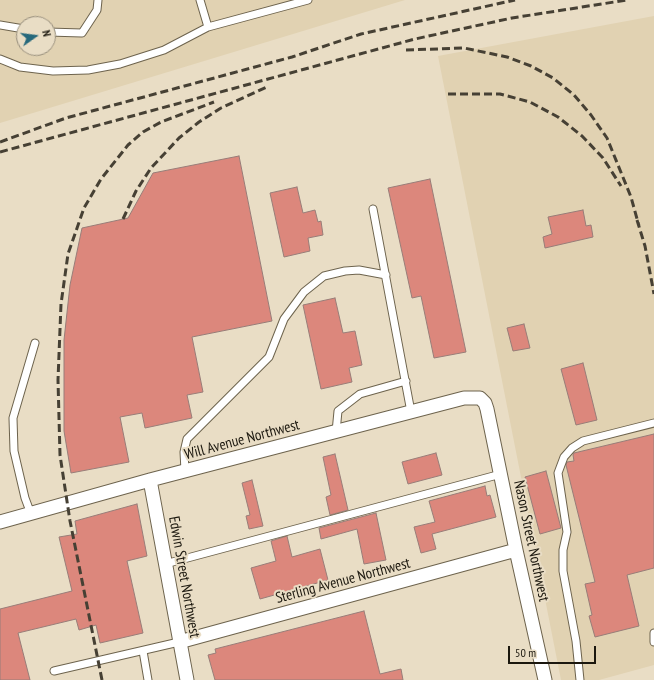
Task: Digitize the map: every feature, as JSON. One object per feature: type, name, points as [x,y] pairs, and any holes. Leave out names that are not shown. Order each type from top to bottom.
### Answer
[{"type":"street","name":"Will Avenue Northwest","points":[[0,522],[150,480],[473,397],[480,398],[485,403],[487,409]]},
{"type":"street","name":"Nason Street Northwest","points":[[487,409],[545,680]]},
{"type":"street","name":"Edwin Street Northwest","points":[[150,480],[187,680]]},
{"type":"street","name":"Sterling Avenue Northwest","points":[[179,642],[516,550]]},
{"type":"lane","points":[[56,32],[82,32],[97,10],[98,0]]},
{"type":"lane","points":[[200,0],[208,27]]},
{"type":"lane","points":[[0,59],[20,67],[53,71],[88,70],[120,64],[164,50],[208,27],[308,0]]},
{"type":"lane","points":[[0,25],[16,28]]},
{"type":"lane","points":[[373,209],[411,412]]},
{"type":"lane","points":[[185,471],[184,452],[187,440],[269,357],[284,320],[304,292],[324,276],[345,271],[359,270],[386,275]]},
{"type":"lane","points":[[31,514],[25,498],[14,451],[13,418],[35,343]]},
{"type":"lane","points":[[336,432],[338,411],[360,394],[406,381]]},
{"type":"lane","points":[[580,680],[576,641],[563,571],[563,550],[567,532],[558,473],[564,457],[572,448],[583,441],[654,423]]},
{"type":"lane","points":[[165,564],[501,474]]},
{"type":"lane","points":[[654,633],[654,642]]},
{"type":"lane","points":[[54,671],[179,642]]},
{"type":"lane","points":[[143,651],[148,680]]},
{"type":"shaded area","points":[[0,0],[405,0],[0,123]]},
{"type":"shaded area","points":[[654,16],[654,665],[599,680],[561,680],[438,56]]},
{"type":"building","points":[[239,156],[272,321],[192,337],[203,392],[187,395],[192,418],[145,428],[142,413],[120,417],[129,462],[71,473],[64,431],[64,340],[70,285],[82,228],[128,218],[153,173]]},
{"type":"building","points":[[430,179],[466,352],[434,358],[421,296],[412,298],[388,188]]},
{"type":"building","points":[[297,187],[303,213],[315,210],[318,222],[321,221],[323,235],[308,238],[310,251],[284,257],[270,193]]},
{"type":"building","points":[[583,210],[586,226],[591,225],[593,237],[545,248],[543,237],[552,234],[548,217]]},
{"type":"building","points":[[335,298],[343,333],[355,331],[362,365],[349,368],[352,382],[321,389],[303,305]]},
{"type":"building","points":[[524,324],[530,348],[513,351],[507,328]]},
{"type":"building","points":[[583,363],[597,420],[576,425],[561,369]]},
{"type":"building","points":[[654,434],[654,568],[627,575],[639,626],[595,637],[589,616],[592,615],[585,584],[595,582],[566,465],[567,462],[574,461],[574,453]]},
{"type":"building","points":[[436,453],[442,475],[408,484],[402,462]]},
{"type":"building","points":[[335,454],[348,510],[330,515],[326,497],[331,495],[323,457]]},
{"type":"building","points":[[546,471],[561,528],[540,534],[525,477]]},
{"type":"building","points":[[252,480],[263,526],[249,529],[246,516],[250,515],[242,483]]},
{"type":"building","points":[[485,486],[487,496],[490,495],[496,517],[432,534],[436,549],[421,553],[414,527],[435,522],[429,501]]},
{"type":"building","points":[[137,504],[147,556],[127,561],[143,633],[100,643],[96,625],[79,630],[76,619],[18,633],[30,680],[0,680],[0,609],[72,591],[59,537],[77,534],[75,521]]},
{"type":"building","points":[[376,513],[386,560],[364,564],[357,529],[321,539],[319,528]]},
{"type":"building","points":[[287,536],[292,557],[320,549],[328,580],[260,599],[251,568],[276,561],[271,541]]},
{"type":"building","points":[[364,611],[380,674],[401,669],[403,680],[215,680],[208,655],[216,653],[215,649]]},
{"type":"railway","points":[[0,142],[66,118],[292,57],[361,34],[515,0]]},
{"type":"railway","points":[[0,152],[415,39],[512,18],[627,0]]},
{"type":"railway","points":[[406,50],[464,48],[507,57],[531,66],[553,78],[574,95],[591,115],[607,138],[631,197],[639,226]]},
{"type":"railway","points":[[123,219],[136,191],[151,168],[179,138],[199,122],[221,108],[269,86]]},
{"type":"railway","points":[[448,94],[500,94],[530,102],[558,117],[582,136],[603,158],[621,186]]},
{"type":"railway","points":[[102,680],[70,521],[60,455],[58,380],[61,304],[68,254],[84,208],[101,179],[128,145],[143,132],[161,122],[214,102]]},
{"type":"railway","points":[[637,220],[645,246],[654,294]]}]
